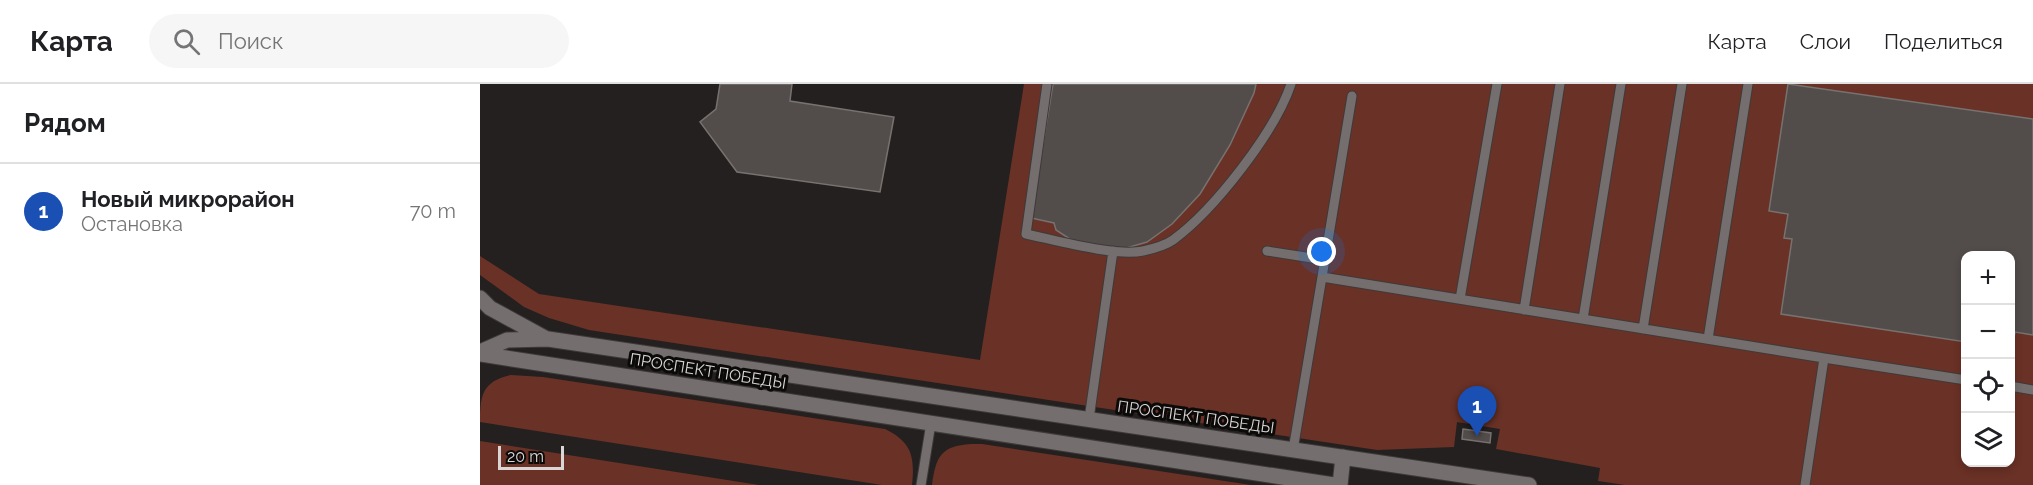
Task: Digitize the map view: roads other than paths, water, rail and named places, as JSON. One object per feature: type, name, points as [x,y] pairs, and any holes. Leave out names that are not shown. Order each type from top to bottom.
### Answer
[{"type":"main road","name":"ПРОСПЕКТ ПОБЕДЫ","points":[[480,298],[490,308],[548,339]]},
{"type":"main road","name":"ПРОСПЕКТ ПОБЕДЫ","points":[[480,353],[507,340],[548,339],[1529,485]]},
{"type":"main road","name":"ПРОСПЕКТ ПОБЕДЫ","points":[[480,353],[1334,485]]},
{"type":"main road","points":[[931,423],[936,397]]},
{"type":"main road","points":[[1340,485],[1343,458]]},
{"type":"lane","points":[[1047,84],[1026,234],[1113,251],[1142,252],[1172,242],[1214,202],[1250,156],[1285,103],[1291,84]]},
{"type":"lane","points":[[1460,299],[1497,84]]},
{"type":"lane","points":[[1524,310],[1560,84]]},
{"type":"lane","points":[[1583,319],[1621,84]]},
{"type":"lane","points":[[1643,329],[1682,84]]},
{"type":"lane","points":[[1708,339],[1748,84]]},
{"type":"lane","points":[[1293,450],[1352,96]]},
{"type":"lane","points":[[1089,420],[1113,251]]},
{"type":"lane","points":[[1267,251],[1325,260]]},
{"type":"lane","points":[[1322,277],[1961,379]]},
{"type":"lane","points":[[1804,485],[1824,358]]},
{"type":"lane","points":[[2015,387],[2033,390]]},
{"type":"lane","points":[[921,485],[931,423]]},
{"type":"place","name":"Новый микрорайон","points":[[1477,436]]}]
